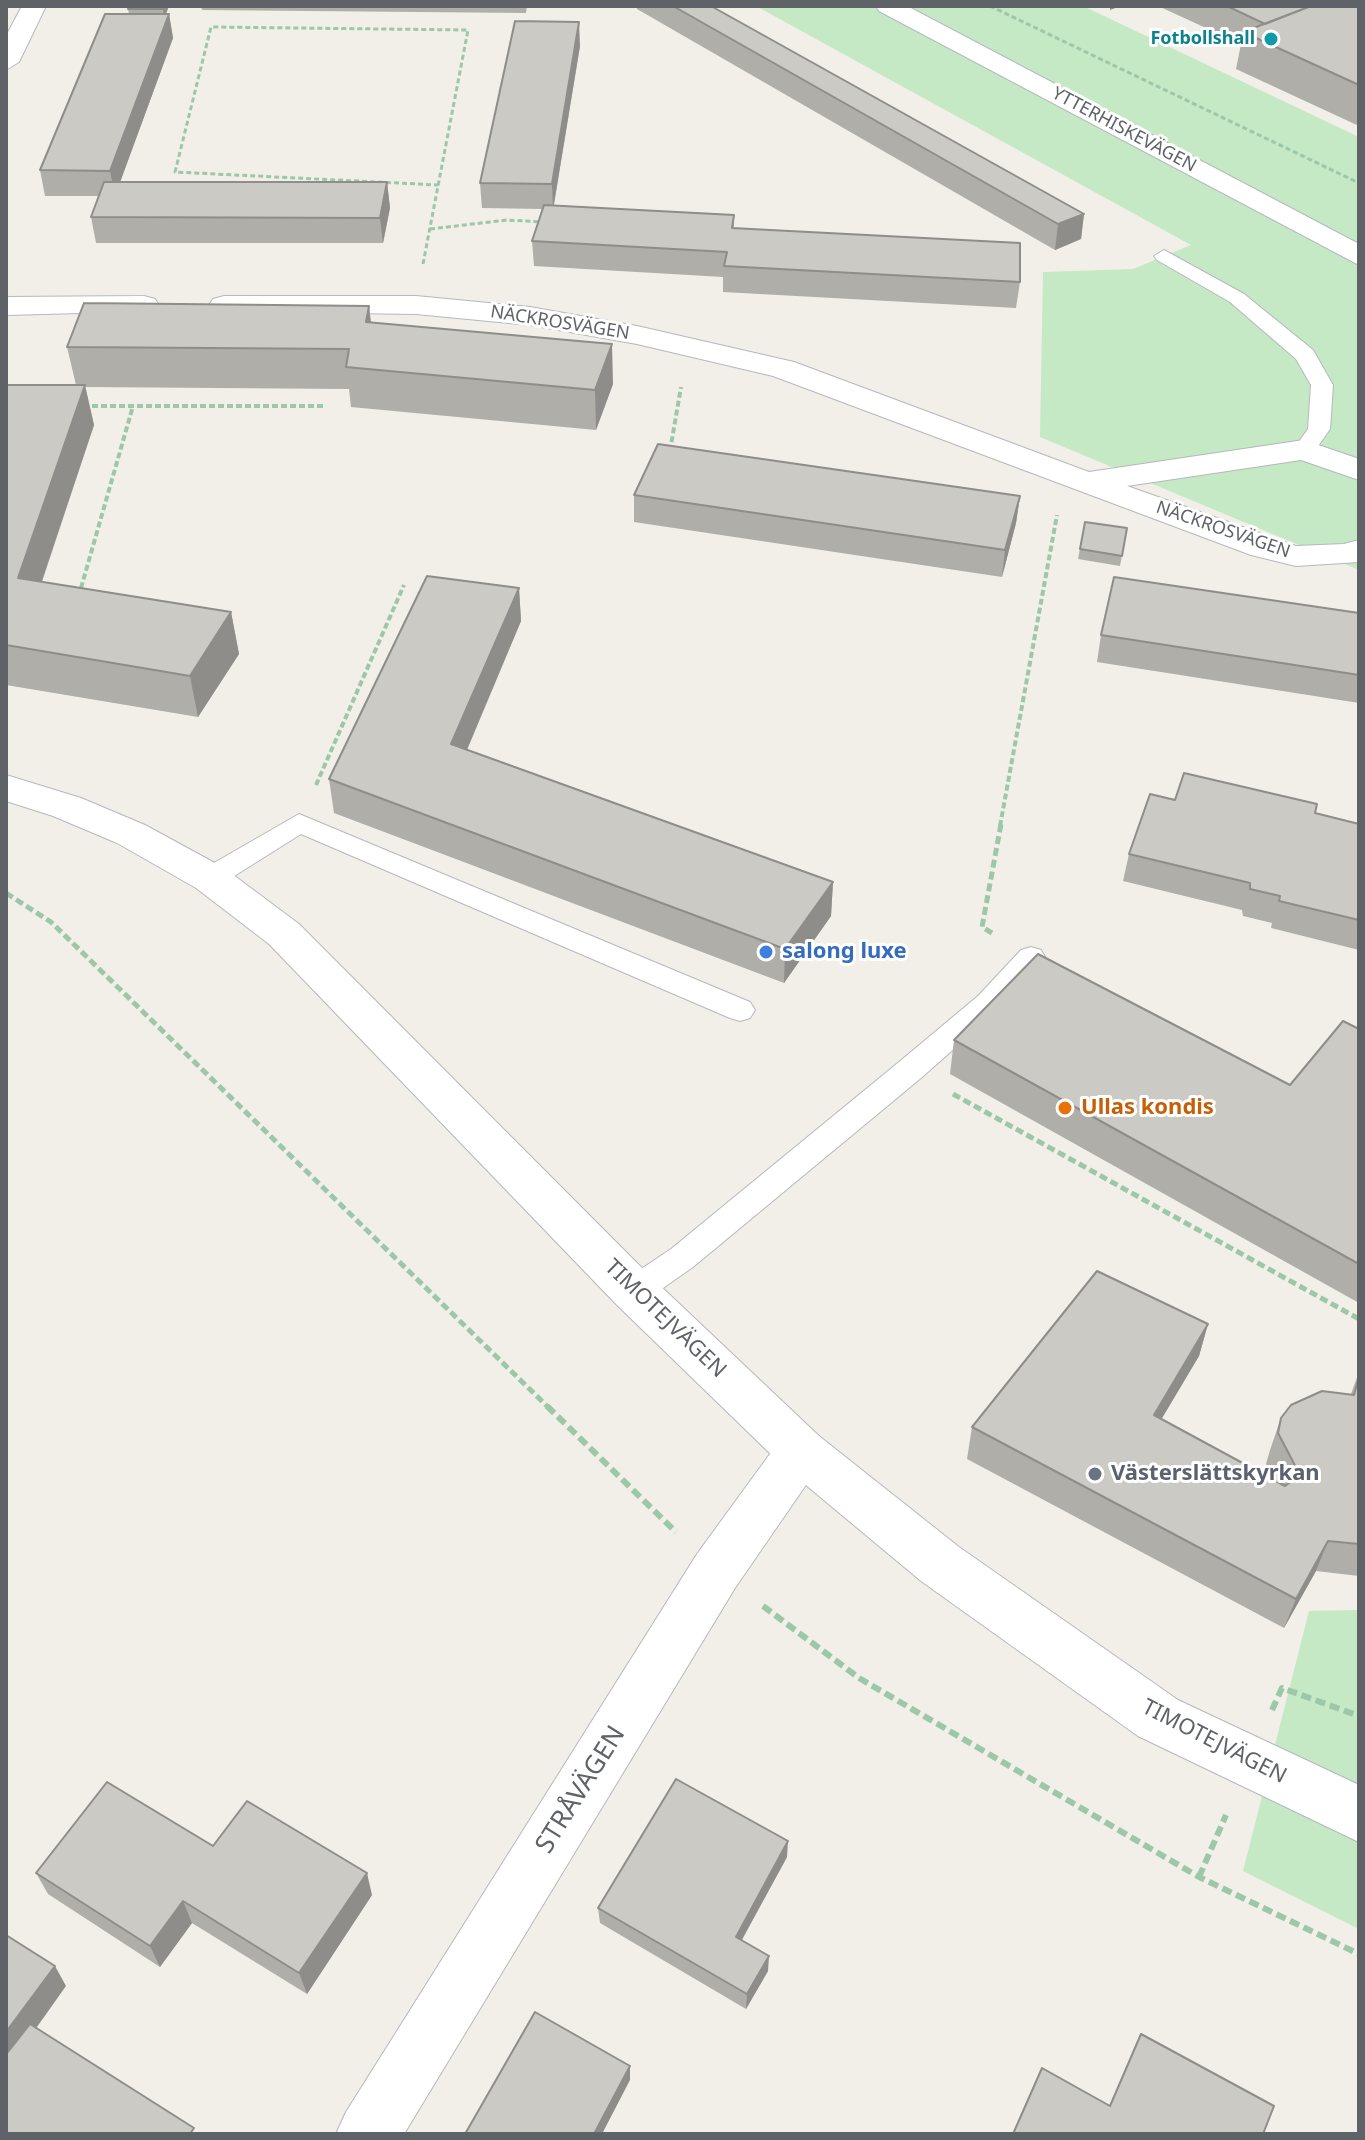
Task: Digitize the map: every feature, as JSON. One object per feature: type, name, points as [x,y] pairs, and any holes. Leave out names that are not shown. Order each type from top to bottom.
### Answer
[{"type":"street","points":[[6,62],[34,6]]},
{"type":"street","name":"YTTERHISKEVÄGEN","points":[[888,6],[1359,256]]},
{"type":"street","name":"NÄCKROSVÄGEN","points":[[6,307],[416,305],[530,316],[783,369],[1263,548],[1296,556],[1351,554],[1359,550]]},
{"type":"street","name":"NÄCKROSVÄGEN","points":[[1090,482],[1304,450],[1359,470]]},
{"type":"street","name":"TIMOTEJVÄGEN","points":[[6,788],[67,807],[131,834],[210,878],[284,934],[634,1291],[801,1451],[940,1564],[1158,1718],[1359,1814]]},
{"type":"street","name":"STRÅVÄGEN","points":[[368,2134],[716,1571],[801,1451]]},
{"type":"lane","points":[[1164,256],[1237,298],[1305,355],[1322,385],[1319,429],[1304,450]]},
{"type":"lane","points":[[210,878],[299,823],[740,1010]]},
{"type":"lane","points":[[634,1291],[682,1258],[910,1070],[988,1003],[1031,957]]},
{"type":"path","points":[[990,6],[1359,183]]},
{"type":"path","points":[[416,305],[468,30],[211,27],[175,172],[438,185]]},
{"type":"path","points":[[430,229],[507,220],[555,222]]},
{"type":"path","points":[[684,453],[668,451],[689,347]]},
{"type":"path","points":[[69,406],[326,406]]},
{"type":"path","points":[[81,588],[133,406]]},
{"type":"path","points":[[1031,957],[982,927],[1060,504],[1090,482]]},
{"type":"path","points":[[299,823],[404,585]]},
{"type":"path","points":[[6,893],[51,922],[716,1571],[859,1678],[1199,1877],[1359,1954]]},
{"type":"path","points":[[910,1070],[1359,1319]]},
{"type":"green space","points":[[756,6],[1083,6],[1359,137],[1359,570],[1040,437],[1043,272],[1133,269],[1191,245]]},
{"type":"green space","points":[[1359,1610],[1359,1929],[1243,1871],[1309,1611]]},
{"type":"building","points":[[129,6],[164,6],[163,9],[128,9]]},
{"type":"building","points":[[673,6],[711,6],[1084,214],[1058,224]]},
{"type":"building","points":[[1227,6],[1311,6],[1265,24]]},
{"type":"building","points":[[1311,6],[1359,6],[1359,85],[1243,32]]},
{"type":"building","points":[[105,14],[169,14],[110,171],[40,170]]},
{"type":"building","points":[[515,21],[579,22],[552,184],[480,183]]},
{"type":"building","points":[[104,182],[387,182],[380,218],[91,217]]},
{"type":"building","points":[[544,205],[734,215],[732,228],[1020,243],[1020,282],[724,266],[727,252],[532,241]]},
{"type":"building","points":[[84,303],[369,306],[366,322],[612,344],[595,390],[346,367],[349,349],[67,347]]},
{"type":"building","points":[[6,385],[85,385],[18,578],[231,612],[190,676],[6,645]]},
{"type":"building","points":[[658,444],[1020,496],[1005,550],[634,495]]},
{"type":"building","points":[[1085,522],[1127,528],[1122,556],[1080,549]]},
{"type":"building","points":[[427,576],[519,588],[451,744],[833,882],[785,949],[329,779]]},
{"type":"building","points":[[1114,577],[1359,613],[1359,675],[1101,635]]},
{"type":"building","points":[[1184,773],[1317,804],[1315,813],[1359,824],[1359,920],[1279,901],[1280,896],[1250,889],[1250,883],[1129,854],[1150,794],[1175,800]]},
{"type":"building","points":[[1038,954],[1290,1085],[1343,1021],[1359,1029],[1359,1264],[954,1040]]},
{"type":"building","name":"Västerslättskyrkan","points":[[1097,1271],[1208,1324],[1154,1415],[1285,1486],[1300,1475],[1278,1433],[1281,1418],[1291,1405],[1322,1391],[1354,1395],[1359,1377],[1359,1544],[1328,1541],[1296,1599],[972,1427]]},
{"type":"building","points":[[676,1779],[788,1841],[736,1937],[769,1956],[747,1994],[598,1908]]},
{"type":"building","points":[[107,1782],[213,1846],[247,1801],[367,1873],[299,1973],[183,1901],[150,1946],[36,1873]]},
{"type":"building","points":[[6,1935],[55,1966],[6,2032]]},
{"type":"building","points":[[535,2012],[630,2066],[594,2134],[465,2134]]},
{"type":"building","points":[[30,2024],[194,2128],[190,2134],[6,2134],[6,2051]]},
{"type":"building","points":[[1141,2034],[1274,2106],[1263,2134],[1013,2134],[1042,2068],[1110,2106]]},
{"type":"place","name":"Fotbollshall","points":[[1271,39]]},
{"type":"place","name":"salong luxe","points":[[766,952]]},
{"type":"place","name":"Ullas kondis","points":[[1065,1108]]},
{"type":"place","name":"Västerslättskyrkan","points":[[1095,1474]]}]
